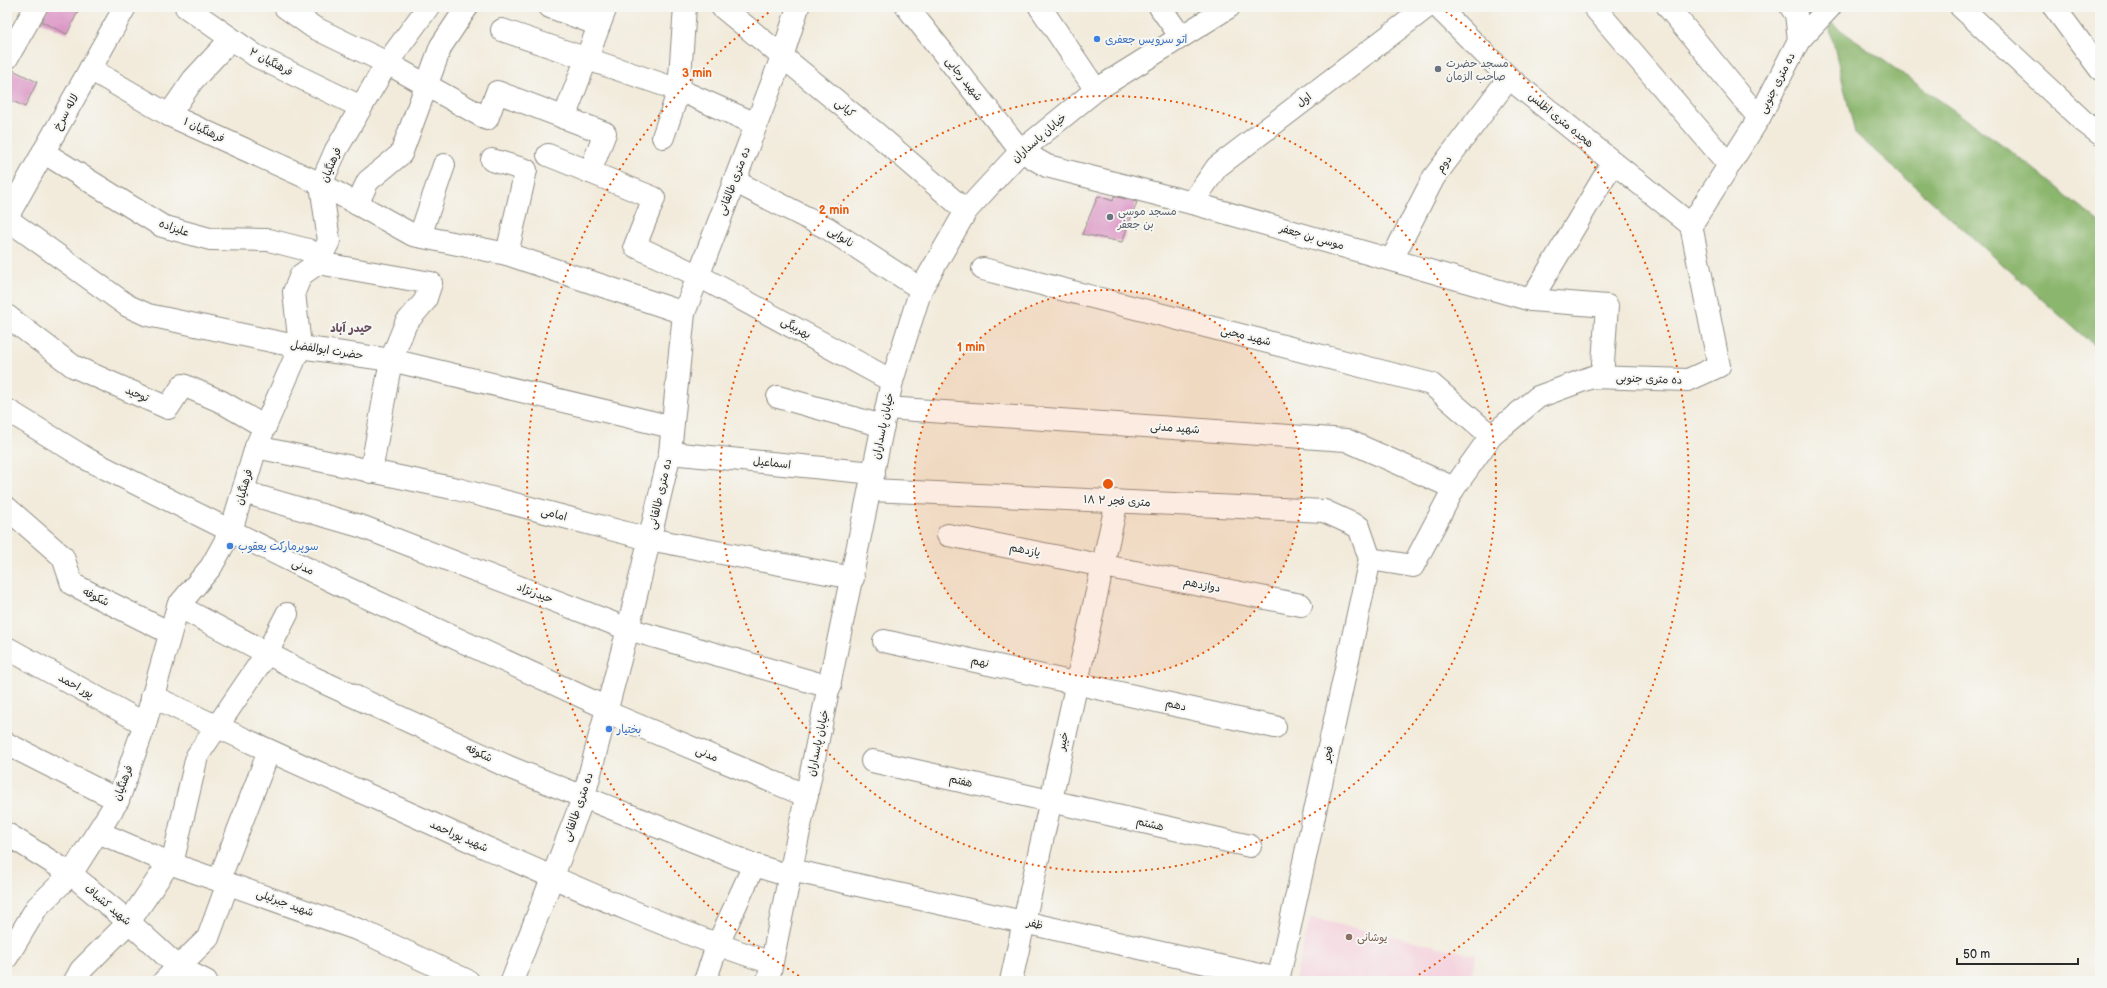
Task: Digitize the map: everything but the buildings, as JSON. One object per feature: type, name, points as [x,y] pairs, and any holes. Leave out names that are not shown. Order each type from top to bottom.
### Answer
[{"type":"main road","points":[[7,58],[36,7]]},
{"type":"main road","name":"لاله سرخ","points":[[7,218],[125,7]]},
{"type":"main road","name":"فرهنگیان ۲","points":[[186,7],[256,56],[361,107]]},
{"type":"main road","points":[[285,7],[313,27],[387,63],[487,119],[497,92],[605,133],[590,172],[548,155]]},
{"type":"main road","points":[[357,204],[368,182],[401,154],[441,46],[467,7]]},
{"type":"main road","points":[[550,7],[602,16],[564,118]]},
{"type":"main road","points":[[663,137],[679,90],[685,7]]},
{"type":"main road","name":"کیانی","points":[[722,7],[878,135],[966,211]]},
{"type":"main road","name":"ده متری طالقانی","points":[[512,981],[584,796],[628,629],[670,453],[684,313],[782,57],[798,7]]},
{"type":"main road","name":"شهید رجایی","points":[[907,7],[1021,151]]},
{"type":"main road","points":[[1040,7],[1096,90]]},
{"type":"main road","points":[[1160,7],[1181,37]]},
{"type":"main road","name":"خیابان پاسداران","points":[[770,972],[892,381],[921,289],[966,211],[1021,151],[1096,90],[1229,7]]},
{"type":"main road","name":"اول","points":[[1192,203],[1217,167],[1427,7]]},
{"type":"main road","name":"هجده متری اطلس","points":[[1438,7],[1510,78],[1691,225]]},
{"type":"main road","points":[[1594,7],[1729,165]]},
{"type":"main road","points":[[1668,7],[1759,118]]},
{"type":"main road","name":"ده متری جنوبی","points":[[1370,559],[1413,566],[1454,488],[1491,436],[1538,397],[1592,377],[1688,380],[1719,366],[1691,225],[1759,118],[1799,40],[1796,14],[1790,7]]},
{"type":"main road","points":[[1799,40],[1830,7]]},
{"type":"main road","points":[[1961,7],[2083,121],[2100,134]]},
{"type":"main road","points":[[2054,7],[2100,69]]},
{"type":"main road","name":"فرهنگیان","points":[[10,945],[37,907],[71,874],[118,800],[145,724],[178,606],[211,567],[231,531],[256,447],[300,347],[294,292],[301,275],[319,260],[329,241],[321,184],[336,150],[361,107],[387,63],[424,8]]},
{"type":"main road","points":[[502,30],[679,90],[756,124]]},
{"type":"main road","points":[[169,114],[193,80],[232,39]]},
{"type":"main road","name":"فرهنگیان ۱","points":[[90,69],[169,114],[321,184],[414,235],[507,254],[684,313]]},
{"type":"main road","name":"دوم","points":[[1392,259],[1434,177],[1510,78]]},
{"type":"main road","name":"موسی بن جعفر","points":[[1021,151],[1047,166],[1192,203],[1392,259],[1530,300],[1607,306],[1602,377]]},
{"type":"main road","name":"علیزاده","points":[[44,152],[162,226],[210,239],[269,240],[308,250],[319,260],[431,283],[425,301],[406,323],[390,360]]},
{"type":"main road","points":[[492,160],[526,170],[507,254]]},
{"type":"main road","points":[[1530,300],[1612,162]]},
{"type":"main road","points":[[420,236],[444,165]]},
{"type":"main road","name":"بهربیگی","points":[[590,172],[654,198],[635,246],[699,276],[892,381]]},
{"type":"main road","name":"نانوایی","points":[[734,181],[828,228],[921,289]]},
{"type":"main road","name":"حضرت ابوالفضل","points":[[7,218],[128,306],[148,315],[300,347],[390,360],[672,427]]},
{"type":"main road","name":"شهید محبی","points":[[983,269],[1431,384],[1491,436]]},
{"type":"main road","name":"توحید","points":[[7,316],[73,366],[161,405],[168,408],[183,385],[220,401],[265,427]]},
{"type":"main road","points":[[371,472],[390,360]]},
{"type":"main road","name":"شهید مدنی","points":[[778,397],[885,417],[1346,440],[1454,488]]},
{"type":"main road","name":"مدنی","points":[[7,410],[87,459],[338,584],[607,710],[807,796]]},
{"type":"main road","name":"امامی","points":[[256,447],[457,489],[650,539],[852,578]]},
{"type":"main road","name":"اسماعیل","points":[[670,453],[872,482]]},
{"type":"main road","name":"۱۸ متری فجر ۲","points":[[872,482],[1117,501],[1324,511],[1359,528],[1370,559]]},
{"type":"main road","name":"حیدرنژاد","points":[[242,492],[363,528],[628,629],[830,687]]},
{"type":"main road","name":"خیبر","points":[[1011,981],[1117,501]]},
{"type":"main road","name":"شکوفه","points":[[7,508],[63,556],[72,584],[170,633]]},
{"type":"main road","name":"یازدهم","points":[[948,535],[1102,566]]},
{"type":"main road","name":"فجر","points":[[1278,980],[1370,559]]},
{"type":"main road","name":"دوازدهم","points":[[1102,566],[1301,605]]},
{"type":"main road","name":"شکوفه","points":[[178,606],[314,678],[511,768],[754,865],[791,873]]},
{"type":"main road","points":[[75,981],[81,970],[129,922],[170,864],[197,756],[267,653],[287,614]]},
{"type":"main road","name":"نهم","points":[[884,641],[1076,683]]},
{"type":"main road","name":"پور احمد","points":[[7,648],[145,724]]},
{"type":"main road","name":"دهم","points":[[1076,683],[1275,727]]},
{"type":"main road","name":"شهید پوراحمد","points":[[152,696],[217,728],[552,878],[717,946],[770,972]]},
{"type":"main road","points":[[7,744],[118,800]]},
{"type":"main road","points":[[171,974],[208,938],[223,881],[269,751]]},
{"type":"main road","name":"هفتم","points":[[872,761],[1050,801]]},
{"type":"main road","name":"هشتم","points":[[1050,801],[1250,846]]},
{"type":"main road","name":"شهید جبرئیلی","points":[[98,832],[170,864],[223,881],[362,931],[468,981]]},
{"type":"main road","name":"شهید کشباف","points":[[7,834],[71,874],[129,922],[171,974],[206,981]]},
{"type":"main road","points":[[705,981],[717,946],[754,865]]},
{"type":"main road","name":"ظفر","points":[[791,873],[1023,922],[1278,980]]},
{"type":"shaded area","name":"یوشانی","points":[[1310,918],[1476,955],[1470,981],[1295,981]]},
{"type":"green space","points":[[1828,21],[2014,153],[2100,223],[2100,351],[1855,133]]},
{"type":"place","name":"اتو سرویس جعفری","points":[[1097,39]]},
{"type":"place","name":"مسجد حضرت صاحب الزمان","points":[[1438,69]]},
{"type":"place","name":"مسجد موسی بن جعفر","points":[[1110,217]]},
{"type":"place","name":"سوپرمارکت یعقوب","points":[[230,546]]},
{"type":"place","name":"بختیار","points":[[609,729]]},
{"type":"place","name":"یوشانی","points":[[1349,937]]},
{"type":"district","name":"حیدر آباد","points":[[351,328]]}]
